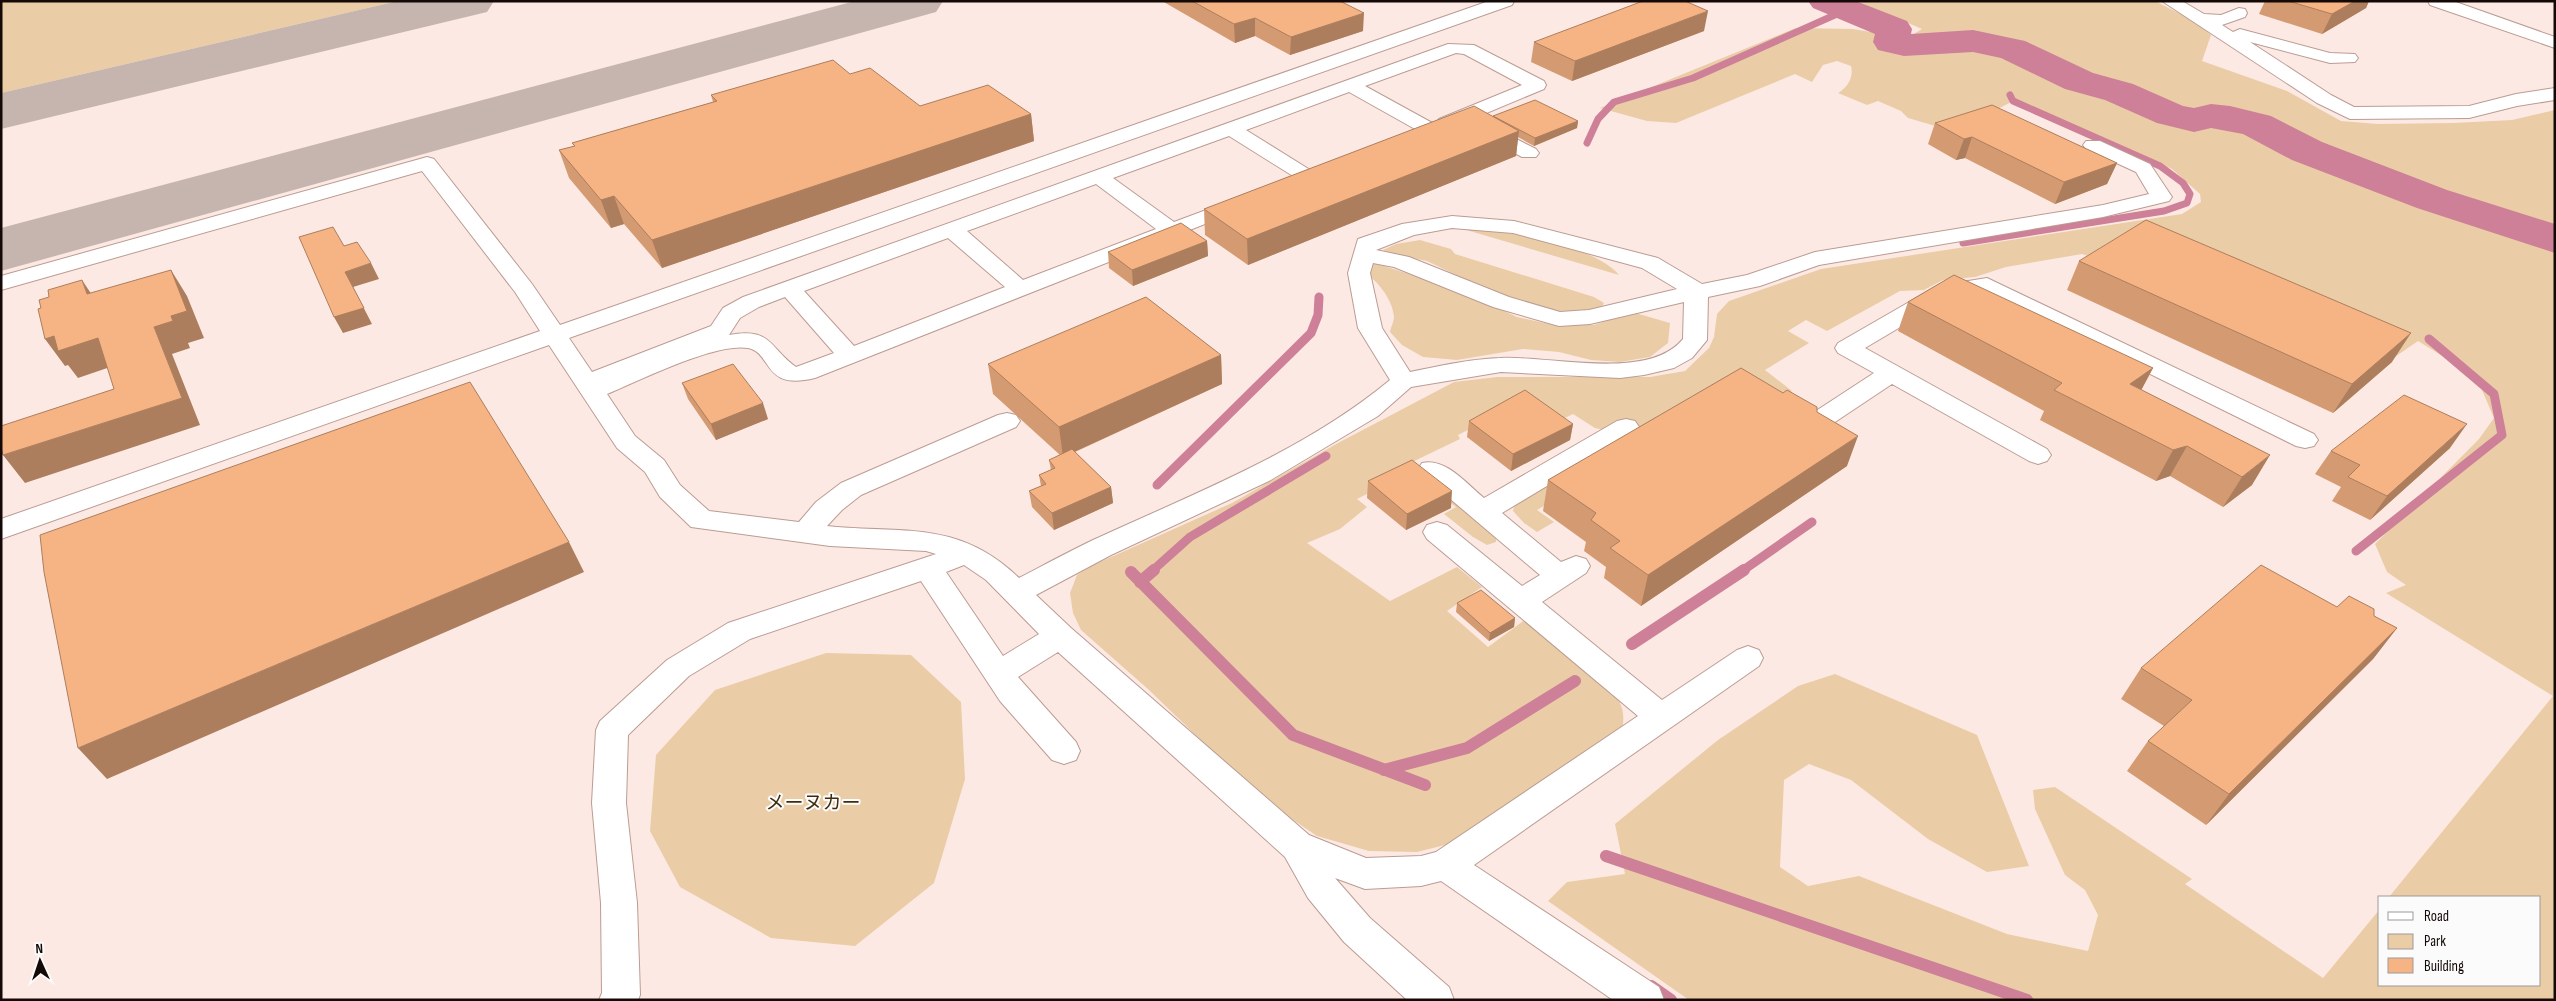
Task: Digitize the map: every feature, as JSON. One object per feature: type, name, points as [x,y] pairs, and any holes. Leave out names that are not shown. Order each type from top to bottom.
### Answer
[{"type":"lane","points":[[1,529],[1506,1]]},
{"type":"lane","points":[[2170,1],[2206,22],[2324,99],[2350,112],[2469,112],[2516,100],[2555,94]]},
{"type":"lane","points":[[2436,1],[2463,5],[2555,43]]},
{"type":"lane","points":[[2206,22],[2224,20],[2239,13]]},
{"type":"lane","points":[[2206,22],[2330,58],[2349,58]]},
{"type":"lane","points":[[590,387],[720,331],[731,313],[751,302],[1454,48],[1462,48],[1537,85],[1403,139]]},
{"type":"lane","points":[[1351,86],[1429,129]]},
{"type":"lane","points":[[1462,116],[1529,153]]},
{"type":"lane","points":[[590,387],[721,342],[750,341],[761,344],[786,374],[795,376],[1316,173],[1232,129]]},
{"type":"lane","points":[[1364,254],[1400,262],[1500,302],[1559,319],[1590,318],[1643,303],[1752,281],[1815,260],[2103,211],[2162,197],[2143,168],[2093,145]]},
{"type":"lane","points":[[1,283],[427,163],[556,335],[626,442],[655,466],[670,491],[701,520],[806,533],[927,541],[967,554],[996,573],[1060,636],[1297,846],[1321,887],[1357,930],[1435,1000]]},
{"type":"lane","points":[[1099,177],[1171,230]]},
{"type":"lane","points":[[1403,381],[1370,328],[1359,273],[1366,244],[1410,229],[1452,222],[1514,227],[1650,263],[1698,292]]},
{"type":"lane","points":[[952,230],[1020,289]]},
{"type":"lane","points":[[2038,455],[1847,348],[1945,291],[1987,285],[2305,440]]},
{"type":"lane","points":[[789,288],[850,356]]},
{"type":"lane","points":[[1017,592],[1101,548],[1259,475],[1369,410],[1403,381],[1454,370],[1501,365],[1611,370],[1656,365],[1682,354],[1695,340],[1695,303],[1698,292]]},
{"type":"lane","points":[[1811,426],[1892,373]]},
{"type":"lane","points":[[806,533],[821,512],[851,489],[1007,421]]},
{"type":"lane","points":[[1482,512],[1626,427]]},
{"type":"lane","points":[[1431,469],[1482,512],[1568,571],[1520,602]]},
{"type":"lane","points":[[1437,532],[1661,717]]},
{"type":"lane","points":[[618,1000],[621,995],[619,903],[609,803],[612,730],[678,668],[739,631],[967,554]]},
{"type":"lane","points":[[928,568],[964,625],[1011,692],[1064,751]]},
{"type":"lane","points":[[999,674],[1060,636]]},
{"type":"lane","points":[[1297,846],[1365,874],[1421,871],[1446,865],[1748,658]]},
{"type":"lane","points":[[1446,865],[1645,1000]]},
{"type":"green space","points":[[1,1],[398,1],[1,93]]},
{"type":"green space","points":[[1857,1],[2155,1],[2194,21],[2211,35],[2202,61],[2287,91],[2341,121],[2378,124],[2512,120],[2555,110],[2555,1000],[1689,1000],[1548,901],[1567,882],[1625,874],[1615,824],[1718,740],[1798,686],[1835,674],[1977,735],[2029,866],[1987,872],[1928,839],[1851,780],[1809,764],[1784,780],[1780,867],[1808,886],[1859,876],[2007,934],[2088,951],[2098,915],[2085,890],[2065,875],[2035,809],[2033,790],[2055,787],[2192,879],[2185,884],[2323,978],[2378,911],[2378,986],[2541,986],[2541,896],[2390,896],[2553,696],[2386,593],[2406,585],[2387,572],[2375,544],[2479,439],[2494,418],[2479,383],[2444,357],[2418,341],[2392,359],[2082,254],[2006,267],[1975,277],[1943,280],[1924,290],[1900,291],[1827,331],[1806,320],[1788,331],[1809,343],[1765,370],[1792,391],[1787,396],[1729,395],[1537,510],[1554,522],[1537,532],[1524,523],[1513,511],[1515,502],[1639,429],[1624,419],[1604,430],[1595,428],[1573,414],[1553,424],[1522,403],[1458,435],[1460,439],[1408,464],[1496,535],[1496,542],[1487,545],[1473,537],[1444,514],[1456,507],[1409,473],[1357,499],[1367,507],[1340,529],[1307,543],[1390,601],[1457,567],[1482,587],[1447,611],[1488,647],[1526,619],[1592,670],[1614,693],[1620,703],[1623,726],[1619,740],[1469,839],[1417,852],[1369,851],[1317,836],[1274,807],[1237,775],[1149,690],[1081,630],[1073,613],[1070,593],[1077,575],[1091,566],[1232,503],[1338,443],[1454,382],[1497,377],[1650,377],[1685,371],[1709,348],[1714,337],[1717,314],[1729,301],[1821,269],[2182,214],[2201,202],[2200,194],[2172,169],[2013,101],[1973,122],[1942,128],[1908,118],[1901,111],[1878,101],[1867,105],[1838,93],[1849,82],[1852,70],[1851,66],[1837,61],[1823,65],[1812,82],[1795,74],[1676,123],[1647,121],[1600,108],[1796,28],[1853,29],[1907,38],[1922,29]]},
{"type":"green space","points":[[1463,229],[1500,232],[1569,247],[1607,264],[1619,275]]},
{"type":"green space","points":[[1420,240],[1451,249],[1455,254],[1594,297],[1604,303],[1601,309],[1568,314],[1549,310],[1481,287],[1427,261],[1383,250],[1396,244]]},
{"type":"green space","points":[[1372,262],[1464,292],[1517,317],[1554,325],[1594,325],[1632,312],[1670,323],[1668,343],[1650,357],[1620,362],[1591,360],[1559,352],[1523,349],[1457,360],[1423,357],[1402,345],[1390,332],[1394,320],[1391,305],[1380,287],[1366,274]]},
{"type":"green space","name":"メーヌカー","points":[[826,653],[911,655],[961,702],[965,779],[934,883],[855,946],[771,938],[680,887],[650,831],[656,755],[715,690]]},
{"type":"building","points":[[1192,1],[1340,1],[1364,13],[1291,37],[1255,18],[1234,24]]},
{"type":"building","points":[[1643,1],[1685,1],[1708,11],[1575,61],[1534,42]]},
{"type":"building","points":[[2288,1],[2355,1],[2332,14]]},
{"type":"building","points":[[833,60],[850,74],[870,68],[920,106],[988,85],[1031,114],[652,240],[614,196],[601,200],[559,150],[575,146],[572,143],[717,101],[711,95]]},
{"type":"building","points":[[1535,100],[1578,121],[1535,138],[1493,116]]},
{"type":"building","points":[[1992,105],[2117,163],[2064,182],[1972,137],[1964,139],[1935,123]]},
{"type":"building","points":[[1474,106],[1519,131],[1247,239],[1204,209]]},
{"type":"building","points":[[2146,220],[2411,333],[2352,384],[2079,261]]},
{"type":"building","points":[[1181,223],[1207,241],[1132,270],[1108,252]]},
{"type":"building","points":[[333,227],[344,246],[357,242],[371,263],[345,272],[364,308],[334,317],[299,237]]},
{"type":"building","points":[[171,270],[187,311],[171,316],[173,321],[154,327],[182,398],[3,455],[1,448],[1,426],[114,389],[98,338],[58,351],[54,336],[45,339],[38,309],[41,308],[39,300],[49,297],[48,290],[82,280],[87,294]]},
{"type":"building","points":[[1954,275],[2153,368],[2130,384],[2270,455],[2242,477],[2187,446],[2173,450],[2054,390],[2062,383],[1908,302]]},
{"type":"building","points":[[1146,297],[1221,355],[1059,427],[988,364]]},
{"type":"building","points":[[733,364],[763,403],[711,424],[682,383]]},
{"type":"building","points":[[1741,368],[1783,393],[1787,390],[1817,407],[1817,412],[1858,436],[1648,575],[1610,548],[1620,541],[1591,520],[1596,513],[1548,480]]},
{"type":"building","points":[[470,382],[569,542],[78,748],[44,572],[40,535]]},
{"type":"building","points":[[1525,390],[1573,424],[1513,454],[1469,421]]},
{"type":"building","points":[[2404,395],[2467,424],[2387,496],[2348,477],[2360,465],[2331,451]]},
{"type":"building","points":[[1072,449],[1111,487],[1052,513],[1029,491],[1046,484],[1039,475],[1055,468],[1049,460]]},
{"type":"building","points":[[1412,460],[1452,491],[1407,514],[1368,481]]},
{"type":"building","points":[[2261,565],[2337,607],[2349,596],[2374,609],[2374,616],[2397,628],[2229,794],[2148,741],[2192,700],[2141,668]]},
{"type":"building","points":[[1481,590],[1515,618],[1490,633],[1457,603]]},
{"type":"waterway","points":[[1825,1],[1894,29],[1891,42],[1904,45],[1973,41],[2012,49],[2079,81],[2119,92],[2171,115],[2194,120],[2211,116],[2230,118],[2257,125],[2307,151],[2432,199],[2491,216],[2555,239]]},
{"type":"waterway","points":[[1587,143],[1598,119],[1614,102],[1693,78],[1846,10]]},
{"type":"waterway","points":[[1963,243],[2164,211],[2187,203],[2190,194],[2183,183],[2160,166],[2013,101],[2010,95]]},
{"type":"waterway","points":[[1157,485],[1311,333],[1318,315],[1319,297]]},
{"type":"waterway","points":[[2356,551],[2502,435],[2494,394],[2429,339]]},
{"type":"waterway","points":[[1152,571],[1190,537],[1326,456]]},
{"type":"waterway","points":[[1742,571],[1812,522]]},
{"type":"waterway","points":[[1141,582],[1154,570]]},
{"type":"waterway","points":[[1632,644],[1744,570]]},
{"type":"waterway","points":[[1131,572],[1141,582]]},
{"type":"waterway","points":[[1141,582],[1293,735],[1385,770]]},
{"type":"waterway","points":[[1385,770],[1467,748],[1575,681]]},
{"type":"waterway","points":[[1385,770],[1425,785]]},
{"type":"waterway","points":[[1606,856],[2027,1000]]},
{"type":"waterway","points":[[1651,986],[1671,1000]]},
{"type":"taxiway","points":[[1,111],[468,1]]},
{"type":"taxiway","points":[[1,250],[917,1]]}]
